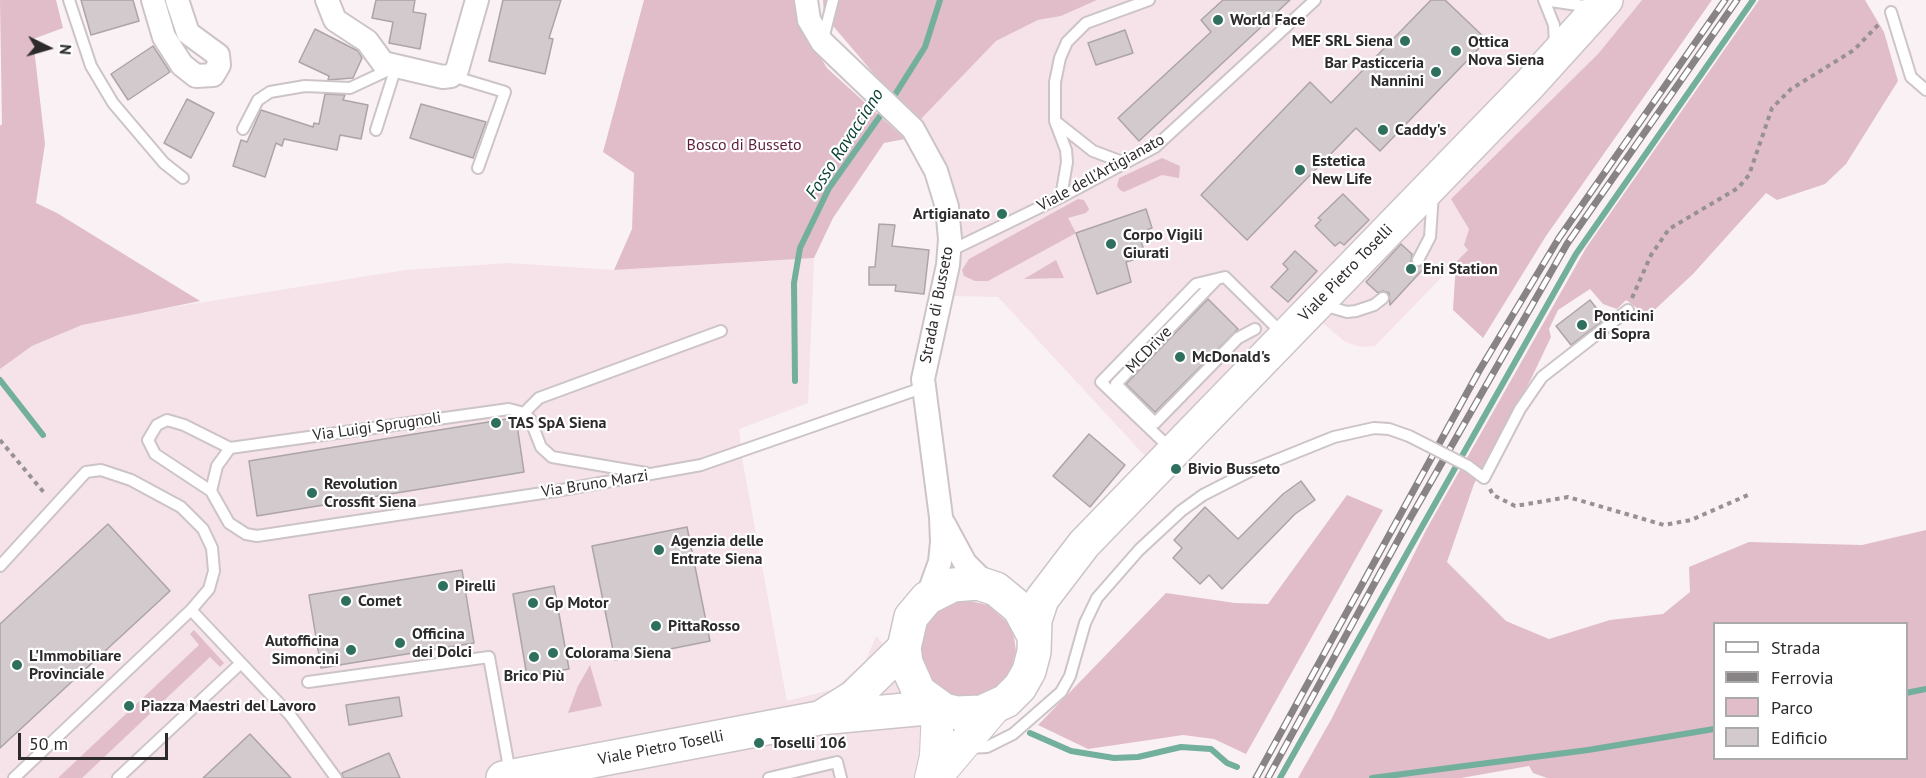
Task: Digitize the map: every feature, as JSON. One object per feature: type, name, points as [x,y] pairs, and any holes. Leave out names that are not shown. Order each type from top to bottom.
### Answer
[{"type":"main road","name":"Viale Pietro Toselli","points":[[946,729],[957,713],[971,713],[994,708],[1020,687],[1029,671],[1034,652],[1032,634],[1036,613],[1046,591],[1164,443],[1269,328],[1317,303],[1554,58],[1603,3]]},
{"type":"main road","name":"Viale Pietro Toselli","points":[[946,729],[914,685],[906,663],[904,648],[911,617],[927,598],[941,590],[962,584],[992,587],[1032,580],[1084,544]]},
{"type":"main road","name":"Viale Pietro Toselli","points":[[992,587],[1020,608],[1032,634]]},
{"type":"main road","name":"Viale Pietro Toselli","points":[[819,718],[854,697],[904,648]]},
{"type":"main road","name":"Viale Pietro Toselli","points":[[507,777],[819,718],[946,729]]},
{"type":"street","points":[[153,0],[164,37],[182,65],[196,76],[213,75],[219,65],[218,55],[188,33],[177,0]]},
{"type":"street","points":[[327,0],[330,14],[335,20],[367,41],[382,63],[449,76],[477,0]]},
{"type":"street","name":"Strada di Busseto","points":[[806,0],[809,20],[822,42],[905,119],[922,142],[941,185],[949,217],[950,251],[922,388],[941,517],[940,562],[927,598]]},
{"type":"street","name":"Strada di Busseto","points":[[941,517],[959,555],[992,587]]},
{"type":"street","points":[[933,778],[946,729],[994,708]]},
{"type":"lane","points":[[69,0],[80,40],[91,66],[113,103],[164,163],[183,177]]},
{"type":"lane","points":[[822,42],[833,0]]},
{"type":"lane","points":[[1061,197],[1066,156],[1055,121],[1057,66],[1067,42],[1086,23],[1149,0]]},
{"type":"lane","name":"Viale dell'Artigianato","points":[[950,251],[1061,197],[1155,147],[1315,0]]},
{"type":"lane","points":[[1544,0],[1580,7],[1603,3]]},
{"type":"lane","points":[[1544,0],[1554,25],[1554,58]]},
{"type":"lane","points":[[1891,12],[1911,77],[1926,90]]},
{"type":"lane","points":[[243,129],[258,100],[270,92],[304,86],[350,88],[396,67]]},
{"type":"lane","points":[[376,130],[396,67]]},
{"type":"lane","points":[[449,76],[505,92],[478,168]]},
{"type":"lane","points":[[1055,121],[1093,151],[1125,163]]},
{"type":"lane","points":[[1418,260],[1426,248],[1433,225],[1432,184]]},
{"type":"lane","points":[[1164,443],[1101,382],[1196,284],[1221,278],[1269,328]]},
{"type":"lane","name":"MCDrive","points":[[1221,278],[1116,384],[1155,423],[1238,338],[1269,328]]},
{"type":"lane","points":[[1317,303],[1332,309],[1356,311],[1374,305],[1383,298]]},
{"type":"lane","points":[[946,729],[987,747],[1013,734],[1061,692],[1071,676],[1085,622],[1097,598],[1139,550],[1181,510],[1245,473],[1334,437],[1374,428],[1389,429],[1409,436],[1468,466],[1484,478],[1520,409],[1542,377],[1628,310]]},
{"type":"lane","points":[[655,475],[552,457],[541,447],[530,419],[524,413],[539,398],[722,332]]},
{"type":"lane","name":"Via Bruno Marzi","points":[[211,491],[229,523],[246,534],[258,536],[655,475],[724,459],[922,388]]},
{"type":"lane","name":"Via Luigi Sprugnoli","points":[[230,448],[502,409],[524,413]]},
{"type":"lane","points":[[172,420],[230,448],[217,466],[211,491],[155,454],[149,446],[149,434],[160,422],[172,420]]},
{"type":"lane","points":[[0,566],[86,472],[101,470],[131,480],[189,513],[209,541],[215,561],[209,589],[191,610],[14,778]]},
{"type":"lane","points":[[191,610],[290,715],[336,778]]},
{"type":"lane","points":[[308,682],[489,657],[507,777]]},
{"type":"lane","points":[[118,778],[241,663]]},
{"type":"lane","points":[[769,778],[837,762],[841,778]]},
{"type":"path","points":[[1628,310],[1639,279],[1669,229],[1738,188],[1749,175],[1772,108],[1791,89],[1854,50],[1891,12]]},
{"type":"path","points":[[0,441],[56,506]]},
{"type":"path","points":[[1484,478],[1494,495],[1515,506],[1568,497],[1664,525],[1691,520],[1748,495]]},
{"type":"shaded area","points":[[1097,0],[1642,0],[1598,54],[1469,229],[1464,245],[1468,250],[1375,346],[1361,347],[1345,342],[1296,300],[1145,456],[998,297],[953,296],[958,233],[944,167],[921,119],[996,41],[1038,20],[1061,16]]},
{"type":"shaded area","points":[[814,258],[808,403],[739,429],[743,463],[787,701],[834,689],[866,660],[876,636],[886,647],[922,732],[925,778],[0,778],[0,369],[32,346],[82,325],[117,316],[405,270],[509,263],[614,270]]},
{"type":"green space","points":[[0,0],[56,0],[63,28],[33,39],[45,144],[36,203],[57,213],[200,301],[82,325],[32,346],[0,369],[0,126],[2,124]]},
{"type":"green space","name":"Bosco di Busseto","points":[[644,0],[797,0],[805,33],[827,68],[905,139],[884,143],[833,218],[814,258],[614,270],[632,229],[634,173],[603,152]]},
{"type":"green space","points":[[823,0],[1097,0],[1061,16],[1038,20],[996,41],[921,119],[875,75],[833,26],[824,15]]},
{"type":"green space","points":[[1642,0],[1712,0],[1546,236],[1483,338],[1453,310],[1456,262],[1468,250],[1464,245],[1469,229],[1451,199],[1598,54]]},
{"type":"green space","points":[[1759,0],[1865,0],[1884,32],[1898,81],[1846,164],[1825,184],[1777,200],[1766,193],[1693,274],[1648,316],[1626,300],[1617,309],[1603,304],[1590,289],[1558,310],[1549,329],[1551,337],[1530,381],[1474,484],[1447,562],[1506,621],[1549,639],[1610,620],[1663,614],[1690,592],[1689,567],[1749,542],[1862,545],[1926,530],[1926,778],[1547,778],[1533,773],[1529,766],[1461,778],[1298,778],[1332,718],[1426,530],[1586,248]]},
{"type":"green space","points":[[1162,158],[1180,166],[1179,178],[1162,175],[1124,192],[1117,186],[1119,178]]},
{"type":"green space","points":[[1078,199],[1084,200],[1089,209],[1086,213],[1068,218],[1076,233],[988,281],[975,281],[964,276],[962,270],[969,259]]},
{"type":"green space","points":[[1056,260],[1064,278],[1024,279]]},
{"type":"green space","points":[[1347,495],[1383,510],[1246,754],[1214,739],[1183,735],[1088,749],[1038,725],[1166,593],[1235,603],[1268,604]]},
{"type":"green space","points":[[961,599],[988,605],[1009,624],[1014,637],[1016,651],[1010,673],[1004,683],[986,697],[952,699],[924,680],[918,632],[935,609]]},
{"type":"green space","points":[[194,630],[224,663],[220,667],[210,657],[82,778],[58,778],[199,645],[190,634]]},
{"type":"green space","points":[[590,665],[602,706],[568,713],[578,686]]},
{"type":"building","points":[[81,0],[133,0],[139,21],[91,35]]},
{"type":"building","points":[[376,0],[415,0],[413,12],[426,14],[420,49],[389,43],[393,22],[372,18]]},
{"type":"building","points":[[503,0],[561,0],[549,38],[553,39],[545,74],[489,61]]},
{"type":"building","points":[[1223,0],[1290,0],[1139,141],[1118,118],[1211,32],[1201,20]]},
{"type":"building","points":[[1431,0],[1445,0],[1487,40],[1380,151],[1356,128],[1247,240],[1201,195],[1310,82],[1331,103]]},
{"type":"building","points":[[315,29],[358,51],[362,58],[353,78],[328,80],[329,76],[299,62]]},
{"type":"building","points":[[1125,30],[1133,53],[1096,65],[1088,43]]},
{"type":"building","points":[[153,46],[170,72],[128,100],[111,74]]},
{"type":"building","points":[[325,94],[345,95],[343,100],[368,105],[361,139],[340,135],[337,150],[284,139],[282,146],[276,143],[265,177],[233,166],[241,140],[247,142],[261,110],[313,127],[314,123],[319,124]]},
{"type":"building","points":[[187,99],[214,113],[191,158],[164,143]]},
{"type":"building","points":[[421,104],[486,122],[473,158],[410,138]]},
{"type":"building","points":[[1343,194],[1369,220],[1344,245],[1340,242],[1335,246],[1315,226],[1321,220],[1318,218]]},
{"type":"building","name":"Corpo Vigili Giurati","points":[[1146,209],[1152,228],[1138,233],[1146,256],[1126,262],[1131,282],[1097,294],[1076,233]]},
{"type":"building","points":[[879,224],[895,225],[892,246],[929,250],[924,294],[895,291],[896,285],[869,285],[869,267],[875,267]]},
{"type":"building","points":[[1401,244],[1412,254],[1411,261],[1414,266],[1426,266],[1390,305],[1389,293],[1383,291],[1378,293],[1366,282]]},
{"type":"building","points":[[1295,251],[1317,271],[1288,302],[1271,287],[1288,269],[1283,264]]},
{"type":"building","name":"McDonald's","points":[[1208,299],[1238,329],[1155,412],[1126,384]]},
{"type":"building","name":"Ponticini di Sopra","points":[[1590,300],[1605,319],[1571,345],[1556,326]]},
{"type":"building","points":[[516,418],[524,472],[257,516],[249,461]]},
{"type":"building","points":[[1089,434],[1125,465],[1090,507],[1053,476]]},
{"type":"building","points":[[1301,481],[1315,500],[1295,514],[1222,589],[1209,575],[1200,584],[1173,558],[1182,548],[1174,540],[1205,507],[1238,539],[1283,494]]},
{"type":"building","points":[[108,524],[170,591],[0,748],[0,624]]},
{"type":"building","points":[[687,527],[710,641],[615,660],[592,546]]},
{"type":"building","points":[[462,570],[474,643],[321,668],[309,595]]},
{"type":"building","points":[[554,586],[569,669],[527,676],[513,594]]},
{"type":"building","points":[[399,697],[402,716],[349,725],[346,705]]},
{"type":"building","points":[[250,734],[291,778],[203,778]]},
{"type":"building","points":[[389,753],[400,778],[343,778],[342,773]]},
{"type":"waterway","name":"Fosso Ravacciano","points":[[891,101],[925,47],[940,0]]},
{"type":"waterway","points":[[1280,778],[1576,254],[1753,0]]},
{"type":"waterway","name":"Fosso Ravacciano","points":[[795,381],[794,283],[800,248],[829,188],[885,109]]},
{"type":"waterway","points":[[0,380],[43,435]]},
{"type":"waterway","points":[[1908,693],[1926,689]]},
{"type":"waterway","points":[[1372,778],[1588,750],[1713,729]]},
{"type":"waterway","points":[[1030,733],[1071,751],[1114,758],[1138,757],[1181,747],[1211,749],[1227,763],[1237,767]]},
{"type":"railway","points":[[1256,778],[1479,371],[1559,238],[1725,0]]},
{"type":"railway","points":[[1268,778],[1408,522],[1567,244],[1737,0]]},
{"type":"place","name":"World Face","points":[[1218,20]]},
{"type":"place","name":"MEF SRL Siena","points":[[1405,41]]},
{"type":"place","name":"Ottica Nova Siena","points":[[1456,51]]},
{"type":"place","name":"Bar Pasticceria Nannini","points":[[1436,72]]},
{"type":"place","name":"Caddy's","points":[[1383,130]]},
{"type":"place","name":"Estetica New Life","points":[[1300,170]]},
{"type":"place","name":"Artigianato","points":[[1002,214]]},
{"type":"place","name":"Corpo Vigili Giurati","points":[[1111,244]]},
{"type":"place","name":"Eni Station","points":[[1411,269]]},
{"type":"place","name":"Ponticini di Sopra","points":[[1582,325]]},
{"type":"place","name":"McDonald's","points":[[1180,357]]},
{"type":"place","name":"TAS SpA Siena","points":[[496,423]]},
{"type":"place","name":"Bivio Busseto","points":[[1176,469]]},
{"type":"place","name":"Revolution Crossfit Siena","points":[[312,493]]},
{"type":"place","name":"Agenzia delle Entrate Siena","points":[[659,550]]},
{"type":"place","name":"Pirelli","points":[[443,586]]},
{"type":"place","name":"Comet","points":[[346,601]]},
{"type":"place","name":"Gp Motor","points":[[533,603]]},
{"type":"place","name":"PittaRosso","points":[[656,626]]},
{"type":"place","name":"Officina dei Dolci","points":[[400,643]]},
{"type":"place","name":"Autofficina Simoncini","points":[[351,650]]},
{"type":"place","name":"Colorama Siena","points":[[553,653]]},
{"type":"place","name":"Brico Più","points":[[534,657]]},
{"type":"place","name":"L'Immobiliare Provinciale","points":[[17,665]]},
{"type":"place","name":"Piazza Maestri del Lavoro","points":[[129,706]]},
{"type":"place","name":"Toselli 106","points":[[759,743]]}]
